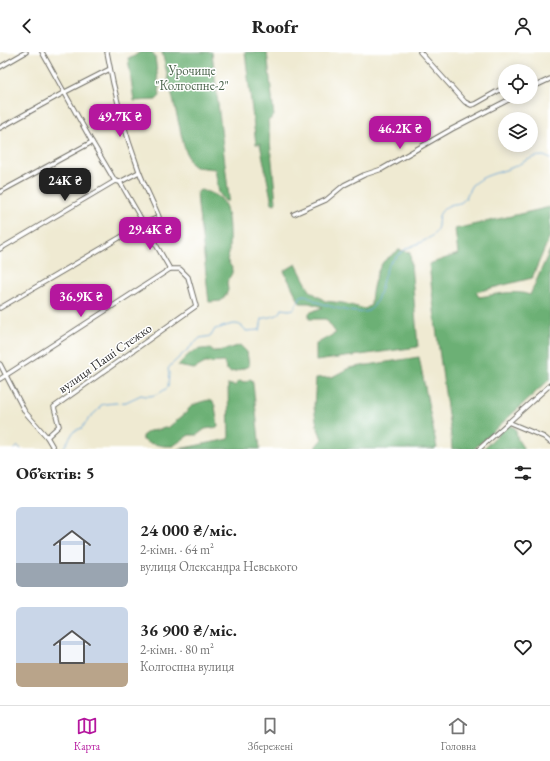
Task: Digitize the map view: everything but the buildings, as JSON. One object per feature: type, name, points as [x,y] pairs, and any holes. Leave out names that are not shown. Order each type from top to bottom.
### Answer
[{"type":"street","points":[[0,67],[26,52]]},
{"type":"street","points":[[0,379],[170,269],[92,142],[42,52]]},
{"type":"street","points":[[0,308],[143,224],[160,217],[139,172],[115,96],[107,52]]},
{"type":"street","points":[[420,52],[465,102],[471,105],[498,91]]},
{"type":"street","points":[[0,128],[110,69]]},
{"type":"street","points":[[538,84],[550,78]]},
{"type":"street","points":[[294,214],[326,200],[344,185],[364,175],[382,169],[452,129],[500,104]]},
{"type":"street","points":[[0,192],[92,142]]},
{"type":"street","points":[[0,249],[117,182],[139,172]]},
{"type":"street","name":"вулиця Паші Стежко","points":[[47,437],[59,426],[54,407],[196,306],[188,277],[180,269],[170,269]]},
{"type":"street","points":[[0,364],[25,412],[47,437],[53,448]]},
{"type":"street","points":[[479,449],[550,385]]},
{"type":"street","points":[[508,422],[544,437],[550,442]]},
{"type":"green space","name":"Урочище \"Колгоспне-2\"","points":[[140,52],[152,52],[155,57],[160,96],[156,100],[134,101],[128,58],[133,57]]},
{"type":"green space","name":"Урочище \"Колгоспне-2\"","points":[[162,52],[212,52],[229,198],[228,201],[225,201],[219,193],[215,169],[195,167],[190,163],[184,146]]},
{"type":"green space","points":[[245,52],[267,52],[274,116],[268,121],[275,204],[272,203],[260,144],[256,144]]},
{"type":"green space","points":[[201,190],[214,194],[221,199],[224,203],[228,217],[229,254],[227,260],[232,268],[232,273],[227,282],[228,290],[221,301],[209,302],[197,192]]},
{"type":"green space","points":[[550,207],[550,236],[532,278],[476,292],[479,297],[511,292],[530,295],[550,250],[550,379],[474,449],[452,449],[429,264],[458,254],[455,229]]},
{"type":"green space","points":[[399,250],[410,252],[418,347],[316,361],[316,344],[336,333],[326,319],[309,319],[309,313],[323,307],[309,303],[300,303],[284,271],[296,264],[310,291],[325,301],[343,303],[365,309],[371,305],[374,283],[380,267],[385,260]]},
{"type":"green space","points":[[240,345],[247,352],[249,366],[236,371],[230,372],[226,369],[224,362],[205,363],[194,369],[178,366],[187,356],[199,349],[218,351]]},
{"type":"green space","points":[[419,357],[437,448],[316,449],[316,446],[322,439],[317,426],[314,407],[316,378],[332,377],[349,368]]},
{"type":"green space","points":[[250,379],[252,380],[253,384],[260,449],[179,449],[229,439],[228,384],[235,386],[238,381],[246,382]]},
{"type":"green space","points":[[208,400],[213,402],[215,406],[218,427],[205,429],[197,435],[189,435],[173,446],[148,443],[142,439],[142,436],[149,431],[169,427],[193,405]]},
{"type":"green space","points":[[508,425],[515,428],[518,440],[524,449],[483,449]]},
{"type":"waterway","points":[[63,449],[74,431],[82,428],[101,405],[126,402],[141,395],[152,396],[168,387],[168,369],[171,365],[200,338],[211,336],[215,329],[236,324],[243,327],[246,331],[260,330],[262,319],[279,314],[282,309],[294,309],[301,296],[305,295],[320,303],[342,309],[358,312],[368,311],[376,303],[390,263],[404,250],[433,235],[436,232],[439,217],[442,211],[448,206],[463,201],[472,185],[486,177],[511,168],[534,157],[543,156],[550,159]]},
{"type":"waterway","points":[[15,449],[18,446],[21,449]]}]
